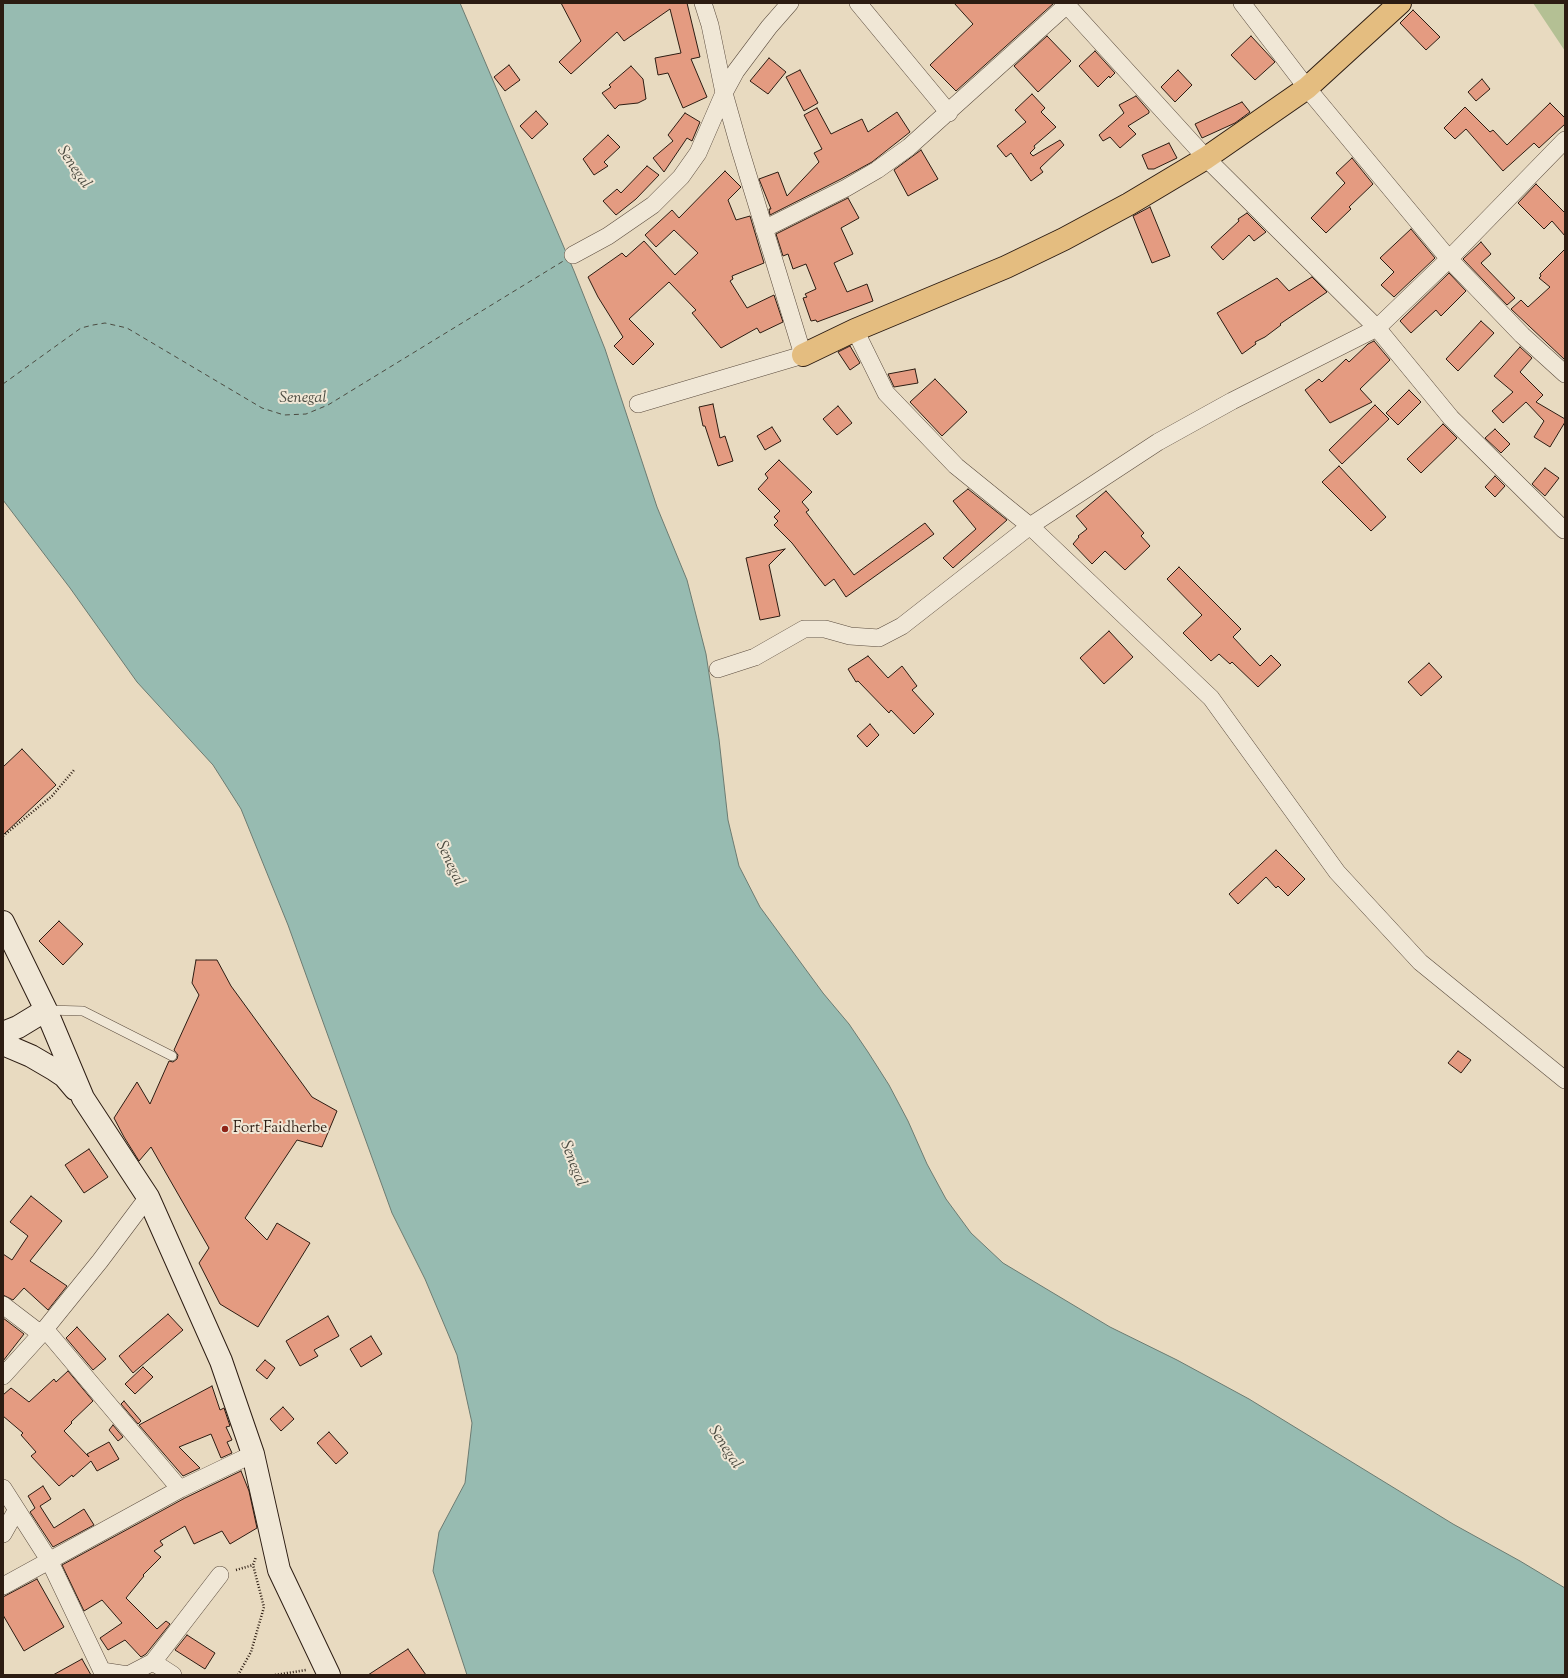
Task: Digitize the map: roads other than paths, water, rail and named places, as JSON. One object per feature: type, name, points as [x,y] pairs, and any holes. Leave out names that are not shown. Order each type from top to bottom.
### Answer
[{"type":"main road","points":[[803,355],[855,330],[1006,267],[1064,239],[1129,204],[1206,158],[1307,88],[1400,3]]},
{"type":"street","points":[[638,404],[803,355],[724,93],[710,25],[703,3]]},
{"type":"street","points":[[573,255],[608,236],[653,205],[681,177],[698,153],[724,93],[736,71],[769,27],[790,3]]},
{"type":"street","points":[[858,3],[949,113]]},
{"type":"street","points":[[1242,3],[1307,88],[1449,259],[1522,335],[1565,374]]},
{"type":"street","points":[[764,229],[846,188],[877,170],[909,147],[949,113],[1067,4],[1206,158],[1377,328],[1451,418],[1564,530]]},
{"type":"street","points":[[718,669],[755,657],[804,629],[825,629],[850,636],[879,638],[902,626],[1030,526],[1158,442],[1232,401],[1377,328],[1449,259],[1565,140]]},
{"type":"street","points":[[855,330],[886,393],[956,466],[1030,526],[1211,698],[1338,872],[1420,962],[1565,1080]]},
{"type":"street","points":[[3,922],[46,1010],[83,1098]]},
{"type":"street","points":[[3,1034],[18,1028],[46,1010]]},
{"type":"street","points":[[3,1044],[31,1056],[64,1076],[83,1098],[148,1197],[221,1361],[253,1454],[279,1570],[329,1675]]},
{"type":"street","points":[[3,1376],[43,1331],[100,1261],[148,1197]]},
{"type":"street","points":[[3,1305],[43,1331],[180,1489]]},
{"type":"street","points":[[3,1586],[180,1489],[253,1454]]},
{"type":"street","points":[[3,1488],[48,1560],[102,1671],[128,1675],[153,1662],[220,1575]]},
{"type":"street","points":[[3,1534],[16,1511]]},
{"type":"street","points":[[153,1662],[173,1675]]},
{"type":"lane","points":[[46,1010],[83,1011],[172,1056]]},
{"type":"water","name":"Senegal","points":[[3,3],[460,3],[574,271],[605,349],[657,507],[687,580],[706,654],[719,739],[728,820],[739,866],[760,907],[823,993],[849,1024],[889,1085],[908,1121],[927,1164],[946,1199],[971,1233],[1003,1263],[1110,1327],[1177,1360],[1249,1399],[1453,1524],[1565,1588],[1565,1675],[467,1675],[433,1571],[439,1532],[465,1483],[472,1423],[457,1355],[425,1279],[392,1213],[288,925],[241,809],[213,765],[137,682],[70,588],[3,500]]},
{"type":"place","name":"Fort Faidherbe","points":[[225,1129]]}]
